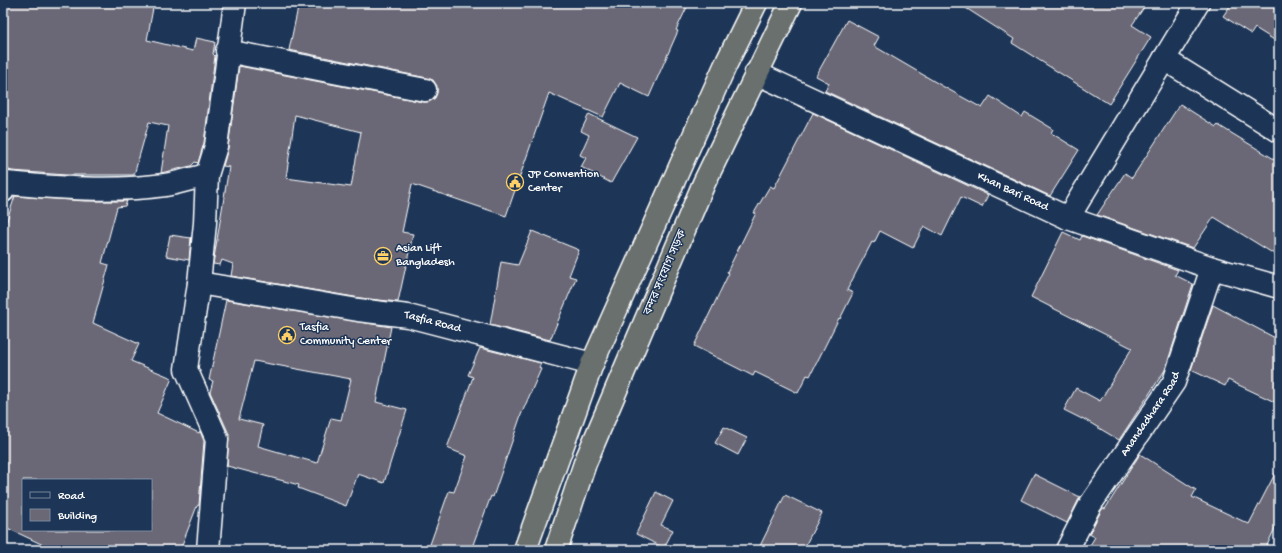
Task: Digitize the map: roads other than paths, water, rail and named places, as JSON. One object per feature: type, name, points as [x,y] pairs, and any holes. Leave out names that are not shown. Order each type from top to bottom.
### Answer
[{"type":"highway","points":[[525,550],[592,364],[725,66],[756,3]]},
{"type":"highway","name":"বন্দর সংযোগ সড়ক","points":[[556,550],[588,456],[704,183],[791,3]]},
{"type":"street","points":[[208,550],[217,439],[186,369],[199,283],[205,223],[207,175],[216,146],[234,3]]},
{"type":"street","points":[[1068,218],[1198,3]]},
{"type":"street","points":[[228,51],[425,90]]},
{"type":"street","points":[[1164,59],[1279,131]]},
{"type":"street","name":"Khan Bari Road","points":[[756,73],[1068,218],[1212,268],[1279,287]]},
{"type":"street","points":[[4,185],[117,188],[166,185],[207,175]]},
{"type":"street","name":"Anandadhara Road","points":[[1067,550],[1090,505],[1174,382],[1212,268]]},
{"type":"street","name":"Tasfia Road","points":[[199,283],[358,310],[408,316],[592,364]]},
{"type":"place","name":"JP Convention Center","points":[[515,182]]},
{"type":"place","name":"Asian Lift Bangladesh","points":[[383,256]]},
{"type":"place","name":"Tasfia Community Center","points":[[287,335]]}]
